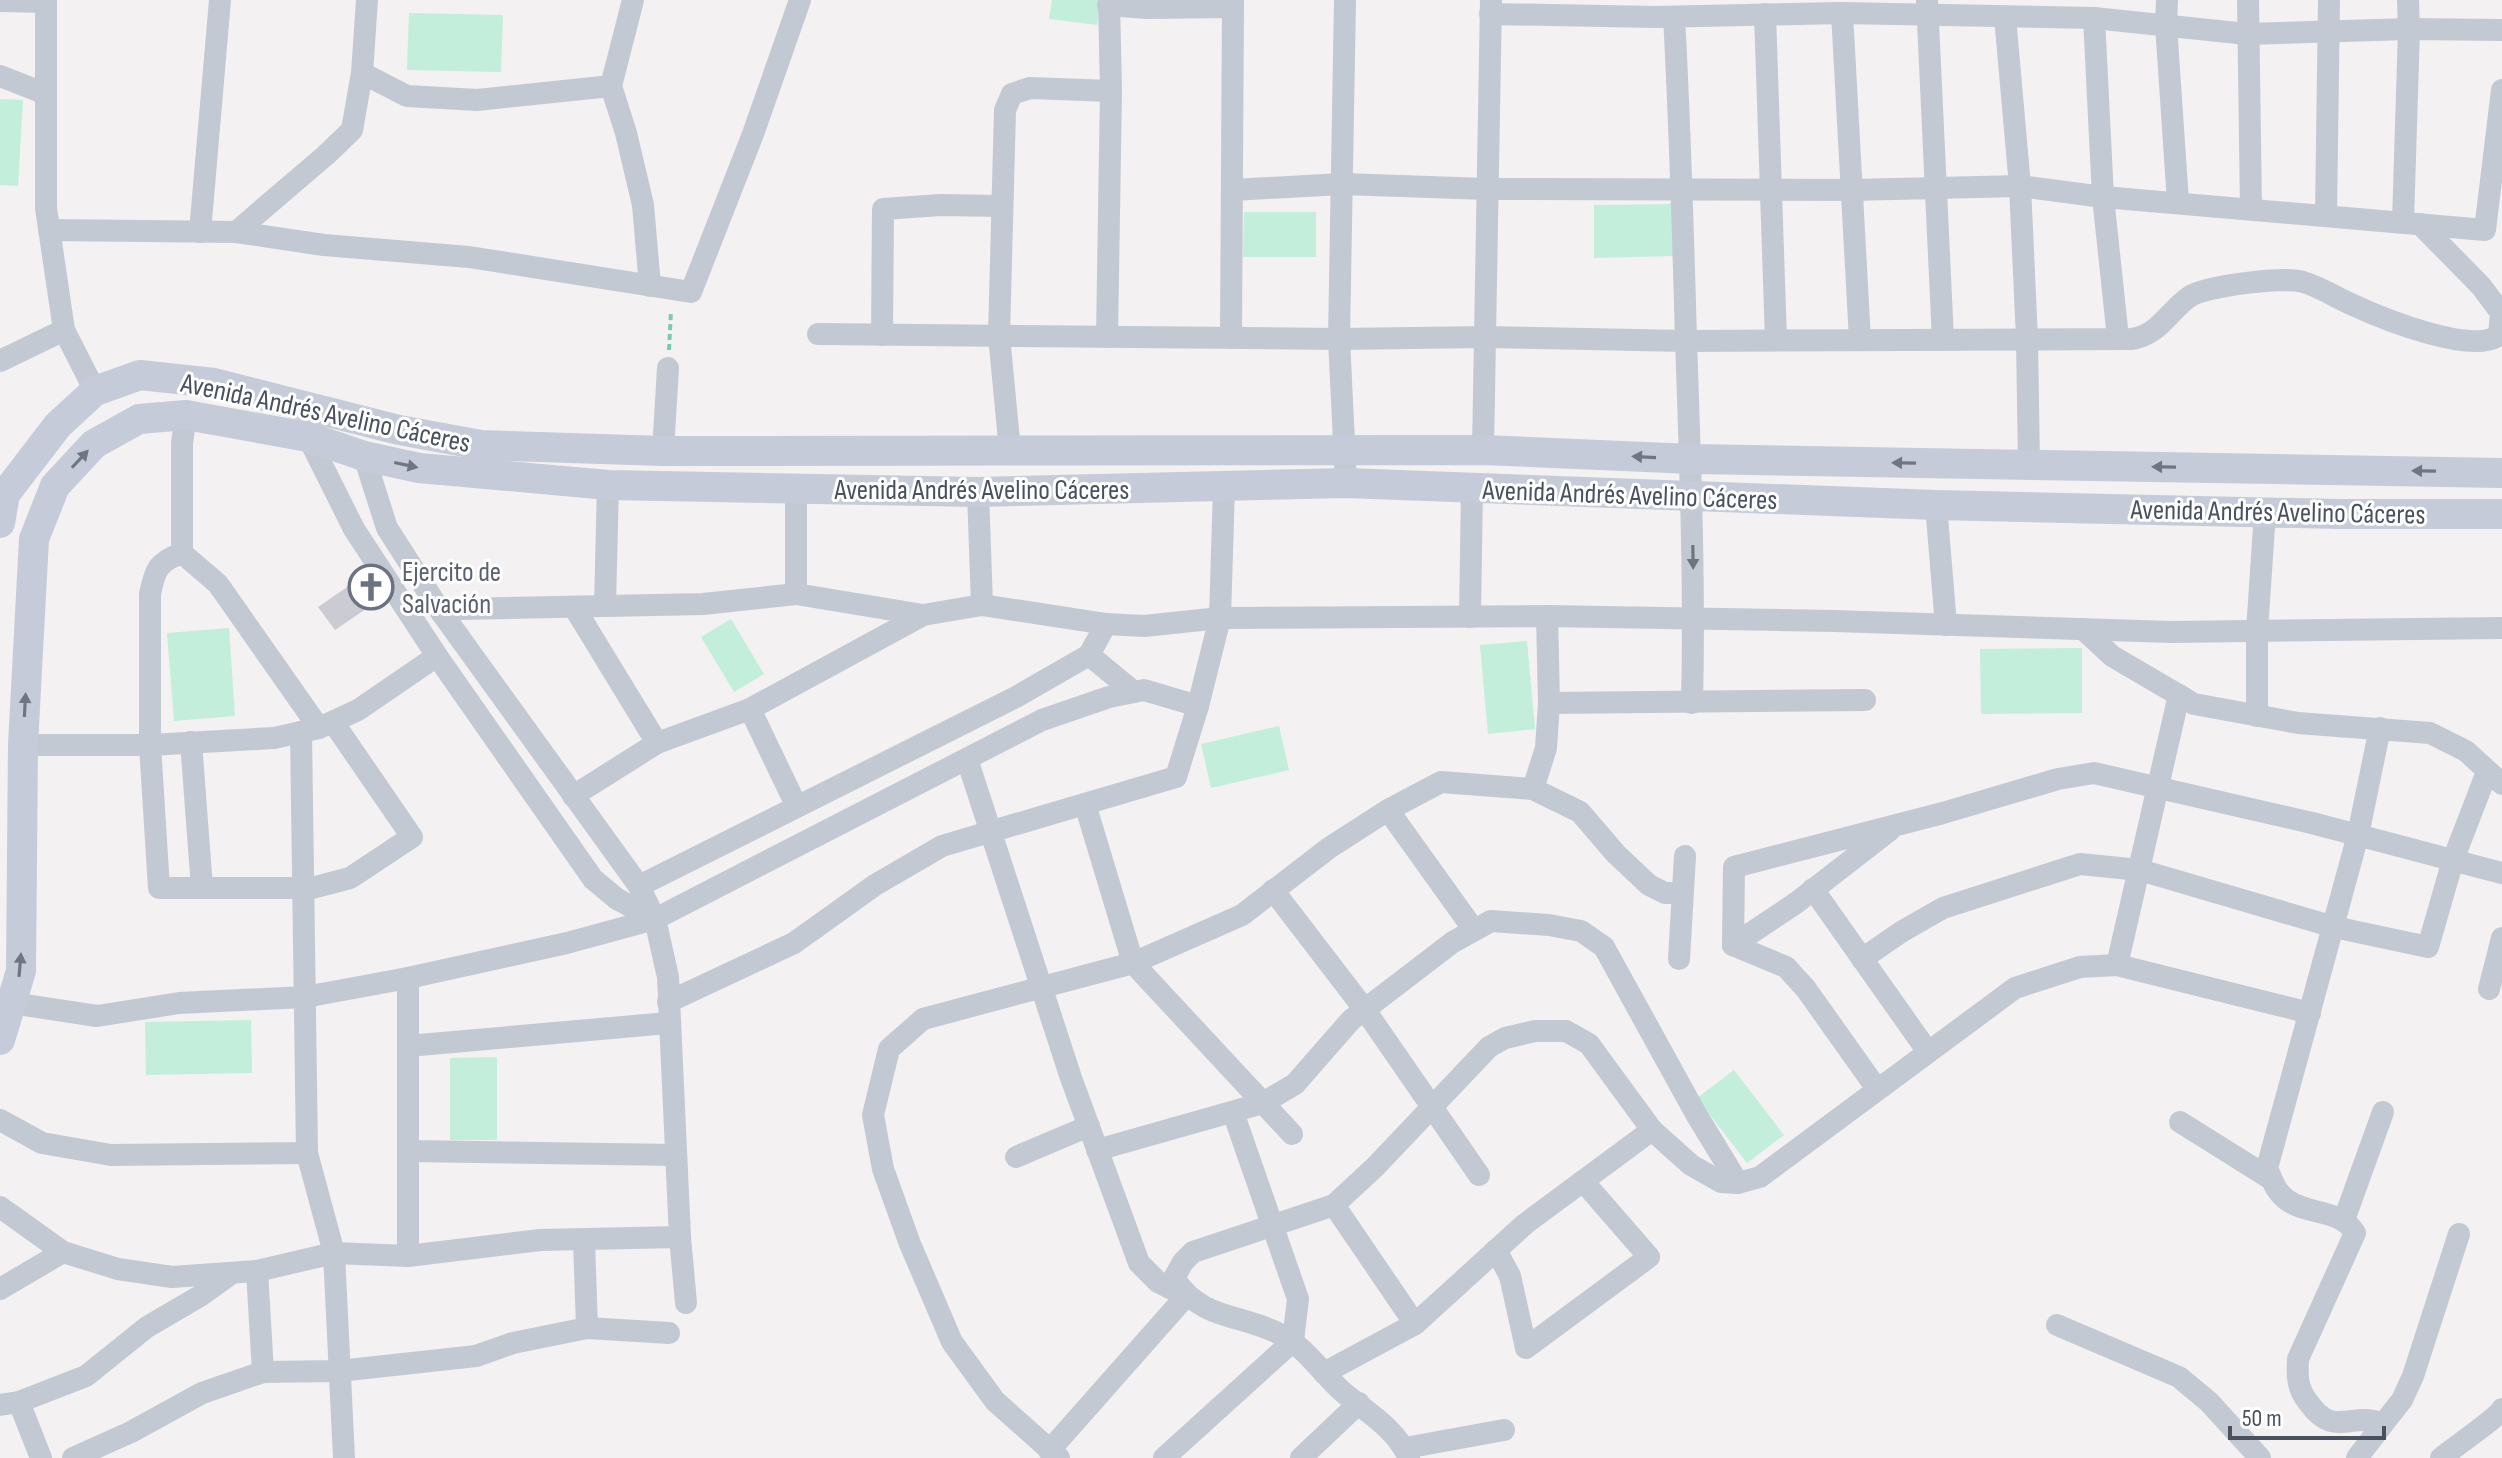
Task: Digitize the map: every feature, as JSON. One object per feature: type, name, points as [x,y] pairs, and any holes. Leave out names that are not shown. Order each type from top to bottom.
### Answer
[{"type":"street","points":[[200,232],[220,0]]},
{"type":"street","points":[[236,232],[352,130],[362,73],[367,0]]},
{"type":"street","points":[[633,0],[611,86],[626,133],[662,288]]},
{"type":"street","points":[[49,230],[236,232],[324,245],[469,257],[691,292],[753,134],[800,0]]},
{"type":"street","points":[[1345,0],[1339,339],[1346,483]]},
{"type":"street","points":[[2167,0],[2178,202]]},
{"type":"street","points":[[2248,0],[2251,209]]},
{"type":"street","points":[[2326,215],[2329,0]]},
{"type":"street","points":[[818,334],[1686,341],[2145,338],[2191,295],[2203,290],[2275,280],[2301,281],[2354,305],[2450,340],[2493,340],[2499,335],[2501,313],[2481,286],[2411,223],[2408,0]]},
{"type":"street","points":[[0,1],[46,1],[46,208],[64,330],[95,391]]},
{"type":"street","points":[[1107,337],[1111,91],[1108,2],[1147,8],[1233,4],[1231,338]]},
{"type":"street","points":[[1483,450],[1490,7],[1765,14],[1927,7],[2005,17],[2094,18],[2247,34],[2409,29],[2502,30]]},
{"type":"street","points":[[1927,7],[1943,340]]},
{"type":"street","points":[[1662,11],[1683,188],[1692,459],[1692,703]]},
{"type":"street","points":[[1842,13],[1860,340]]},
{"type":"street","points":[[1765,14],[1776,340]]},
{"type":"street","points":[[2005,17],[2020,186],[2029,465]]},
{"type":"street","points":[[2094,18],[2103,197],[2118,338]]},
{"type":"street","points":[[362,73],[407,96],[477,100],[611,86]]},
{"type":"street","points":[[0,76],[46,94]]},
{"type":"street","points":[[1010,451],[999,336],[1005,110],[1012,94],[1030,88],[1111,91]]},
{"type":"street","points":[[1233,190],[1342,184],[1487,189],[1852,190],[2020,186],[2103,197],[2485,230],[2502,90]]},
{"type":"street","points":[[882,335],[883,209],[941,205],[1001,206]]},
{"type":"street","points":[[0,361],[64,330]]},
{"type":"street","points":[[663,451],[668,368]]},
{"type":"street","name":"Avenida Andrés Avelino Cáceres","points":[[0,523],[5,494],[58,425],[95,391],[140,375],[214,383],[399,430],[481,445],[663,451],[1483,450],[1692,459],[2502,473]]},
{"type":"street","points":[[325,411],[364,456],[387,528],[441,612],[639,886],[655,919],[668,977],[686,1303]]},
{"type":"street","points":[[182,553],[164,559],[154,574],[150,594],[150,745],[159,888],[312,888],[350,878],[412,837],[317,728],[218,584],[182,553],[182,443],[186,415]]},
{"type":"street","name":"Avenida Andrés Avelino Cáceres","points":[[0,1040],[21,971],[23,745],[34,539],[55,486],[94,444],[139,419],[186,415],[308,437],[364,456],[419,468],[608,485],[978,492],[1346,483],[1936,505],[2502,514]]},
{"type":"street","points":[[308,437],[354,529],[437,656],[593,879],[617,899],[655,919]]},
{"type":"street","points":[[605,606],[608,485]]},
{"type":"street","points":[[408,1046],[668,1012],[794,943],[875,885],[942,846],[1176,777],[1220,618],[1224,487]]},
{"type":"street","points":[[1470,617],[1472,488]]},
{"type":"street","points":[[796,489],[796,594]]},
{"type":"street","points":[[978,492],[982,605]]},
{"type":"street","points":[[1936,505],[1946,625]]},
{"type":"street","points":[[2257,716],[2257,631],[2265,512]]},
{"type":"street","points":[[441,612],[458,609],[703,604],[796,594],[923,615]]},
{"type":"street","points":[[573,796],[657,743],[750,709],[923,615],[982,605],[1106,624],[1144,626],[1220,618],[1547,616],[2083,629],[2257,631],[2502,628]]},
{"type":"street","points":[[574,607],[657,743]]},
{"type":"street","points":[[1533,789],[1546,748],[1549,703],[1547,616]]},
{"type":"street","points":[[639,886],[1016,697],[1089,655],[1106,624]]},
{"type":"street","points":[[1862,959],[1943,908],[2080,864],[2140,870],[2334,927],[2428,947],[2453,860],[2495,778],[2466,751],[2430,733],[2298,723],[2194,704],[2112,656],[2083,629]]},
{"type":"street","points":[[1089,655],[1134,692]]},
{"type":"street","points":[[23,745],[150,745],[274,738],[317,728],[358,710],[437,656]]},
{"type":"street","points":[[11,1003],[97,1016],[179,1003],[305,997],[567,943],[655,919],[1042,720],[1109,697],[1144,690],[1198,706]]},
{"type":"street","points":[[2117,965],[2179,695]]},
{"type":"street","points":[[1549,703],[1865,700]]},
{"type":"street","points":[[750,709],[796,805]]},
{"type":"street","points":[[317,728],[302,888],[307,1153],[334,1253],[344,1458]]},
{"type":"street","points":[[2380,728],[2358,835],[2267,1168],[2275,1187],[2289,1202],[2344,1220],[2355,1233],[2298,1359],[2296,1379],[2303,1395],[2327,1422],[2371,1419],[2383,1424]]},
{"type":"street","points":[[191,742],[202,888]]},
{"type":"street","points":[[967,759],[1097,1150],[1139,1263],[1158,1282],[1203,1308],[1262,1325],[1293,1341],[1324,1373],[1394,1433],[1407,1453],[1504,1430]]},
{"type":"street","points":[[1733,945],[1734,867],[1943,813],[2058,779],[2094,773],[2358,835],[2502,873]]},
{"type":"street","points":[[1186,1296],[1054,1455],[995,1401],[952,1342],[910,1244],[883,1169],[873,1115],[889,1049],[923,1019],[1133,963],[1242,915],[1329,848],[1388,810],[1441,782],[1533,789],[1580,812],[1616,854],[1649,885],[1665,893],[1681,893]]},
{"type":"street","points":[[1085,804],[1133,963],[1292,1134]]},
{"type":"street","points":[[1388,810],[1474,930]]},
{"type":"street","points":[[1733,945],[1899,823]]},
{"type":"street","points":[[1679,959],[1685,856]]},
{"type":"street","points":[[1813,889],[1928,1052]]},
{"type":"street","points":[[1273,890],[1365,1010],[1479,1175]]},
{"type":"street","points":[[1097,1150],[1263,1103],[1295,1084],[1351,1020],[1453,942],[1491,921],[1549,925],[1581,931],[1604,947],[1696,1114],[1738,1183]]},
{"type":"street","points":[[2489,989],[2502,938]]},
{"type":"street","points":[[1733,945],[1786,967],[1806,989],[1877,1089]]},
{"type":"street","points":[[1186,1296],[1174,1278],[1193,1252],[1334,1205],[1489,1047],[1505,1038],[1535,1031],[1566,1031],[1589,1044],[1652,1130],[1691,1165],[1721,1182],[1738,1183],[1760,1177],[2015,988],[2080,967],[2117,965],[2310,1013]]},
{"type":"street","points":[[408,978],[408,1256]]},
{"type":"street","points":[[1164,1458],[1293,1341],[1298,1299],[1233,1112]]},
{"type":"street","points":[[2344,1220],[2383,1112]]},
{"type":"street","points":[[0,1120],[42,1143],[111,1155],[307,1153]]},
{"type":"street","points":[[2180,1122],[2271,1179]]},
{"type":"street","points":[[1016,1157],[1089,1126]]},
{"type":"street","points":[[1324,1373],[1415,1324],[1525,1224],[1652,1130]]},
{"type":"street","points":[[408,1151],[676,1155]]},
{"type":"street","points":[[1496,1250],[1510,1276],[1526,1348],[1649,1257],[1583,1181]]},
{"type":"street","points":[[1334,1205],[1415,1324]]},
{"type":"street","points":[[0,1207],[63,1252],[118,1269],[172,1277],[257,1271],[334,1253],[408,1256],[540,1240],[680,1237]]},
{"type":"street","points":[[2357,1458],[2402,1400],[2413,1376],[2459,1234]]},
{"type":"street","points":[[584,1240],[587,1328]]},
{"type":"street","points":[[0,1289],[63,1252]]},
{"type":"street","points":[[257,1271],[263,1372]]},
{"type":"street","points":[[41,1458],[10,1404],[86,1376],[147,1327],[232,1273]]},
{"type":"street","points":[[2057,1325],[2179,1377],[2209,1402],[2260,1458]]},
{"type":"street","points":[[73,1458],[131,1432],[202,1393],[263,1372],[339,1371],[476,1356],[513,1343],[587,1328],[669,1333]]},
{"type":"street","points":[[1301,1458],[1359,1403]]},
{"type":"street","points":[[2441,1458],[2498,1416],[2502,1409]]},
{"type":"path","points":[[662,288],[668,368]]},
{"type":"green space","points":[[1052,0],[1100,0],[1097,25],[1049,19]]},
{"type":"green space","points":[[409,13],[503,15],[501,72],[407,70]]},
{"type":"green space","points":[[0,99],[23,100],[18,186],[0,185]]},
{"type":"green space","points":[[1675,204],[1675,256],[1594,258],[1594,205]]},
{"type":"green space","points":[[1244,212],[1316,212],[1316,257],[1243,257]]},
{"type":"green space","points":[[731,619],[764,674],[734,692],[701,637]]},
{"type":"green space","points":[[229,628],[235,716],[174,721],[167,633]]},
{"type":"green space","points":[[1527,641],[1535,729],[1488,734],[1480,645]]},
{"type":"green space","points":[[2082,648],[2082,713],[1981,714],[1980,649]]},
{"type":"green space","points":[[1279,726],[1289,770],[1211,788],[1201,744]]},
{"type":"green space","points":[[251,1020],[252,1073],[146,1075],[145,1022]]},
{"type":"green space","points":[[497,1057],[497,1140],[450,1140],[450,1058]]},
{"type":"green space","points":[[1734,1070],[1784,1135],[1747,1163],[1697,1098]]},
{"type":"building","points":[[372,570],[388,594],[335,630],[318,607]]},
{"type":"place","name":"Ejercito de Salvación","points":[[371,587]]}]
